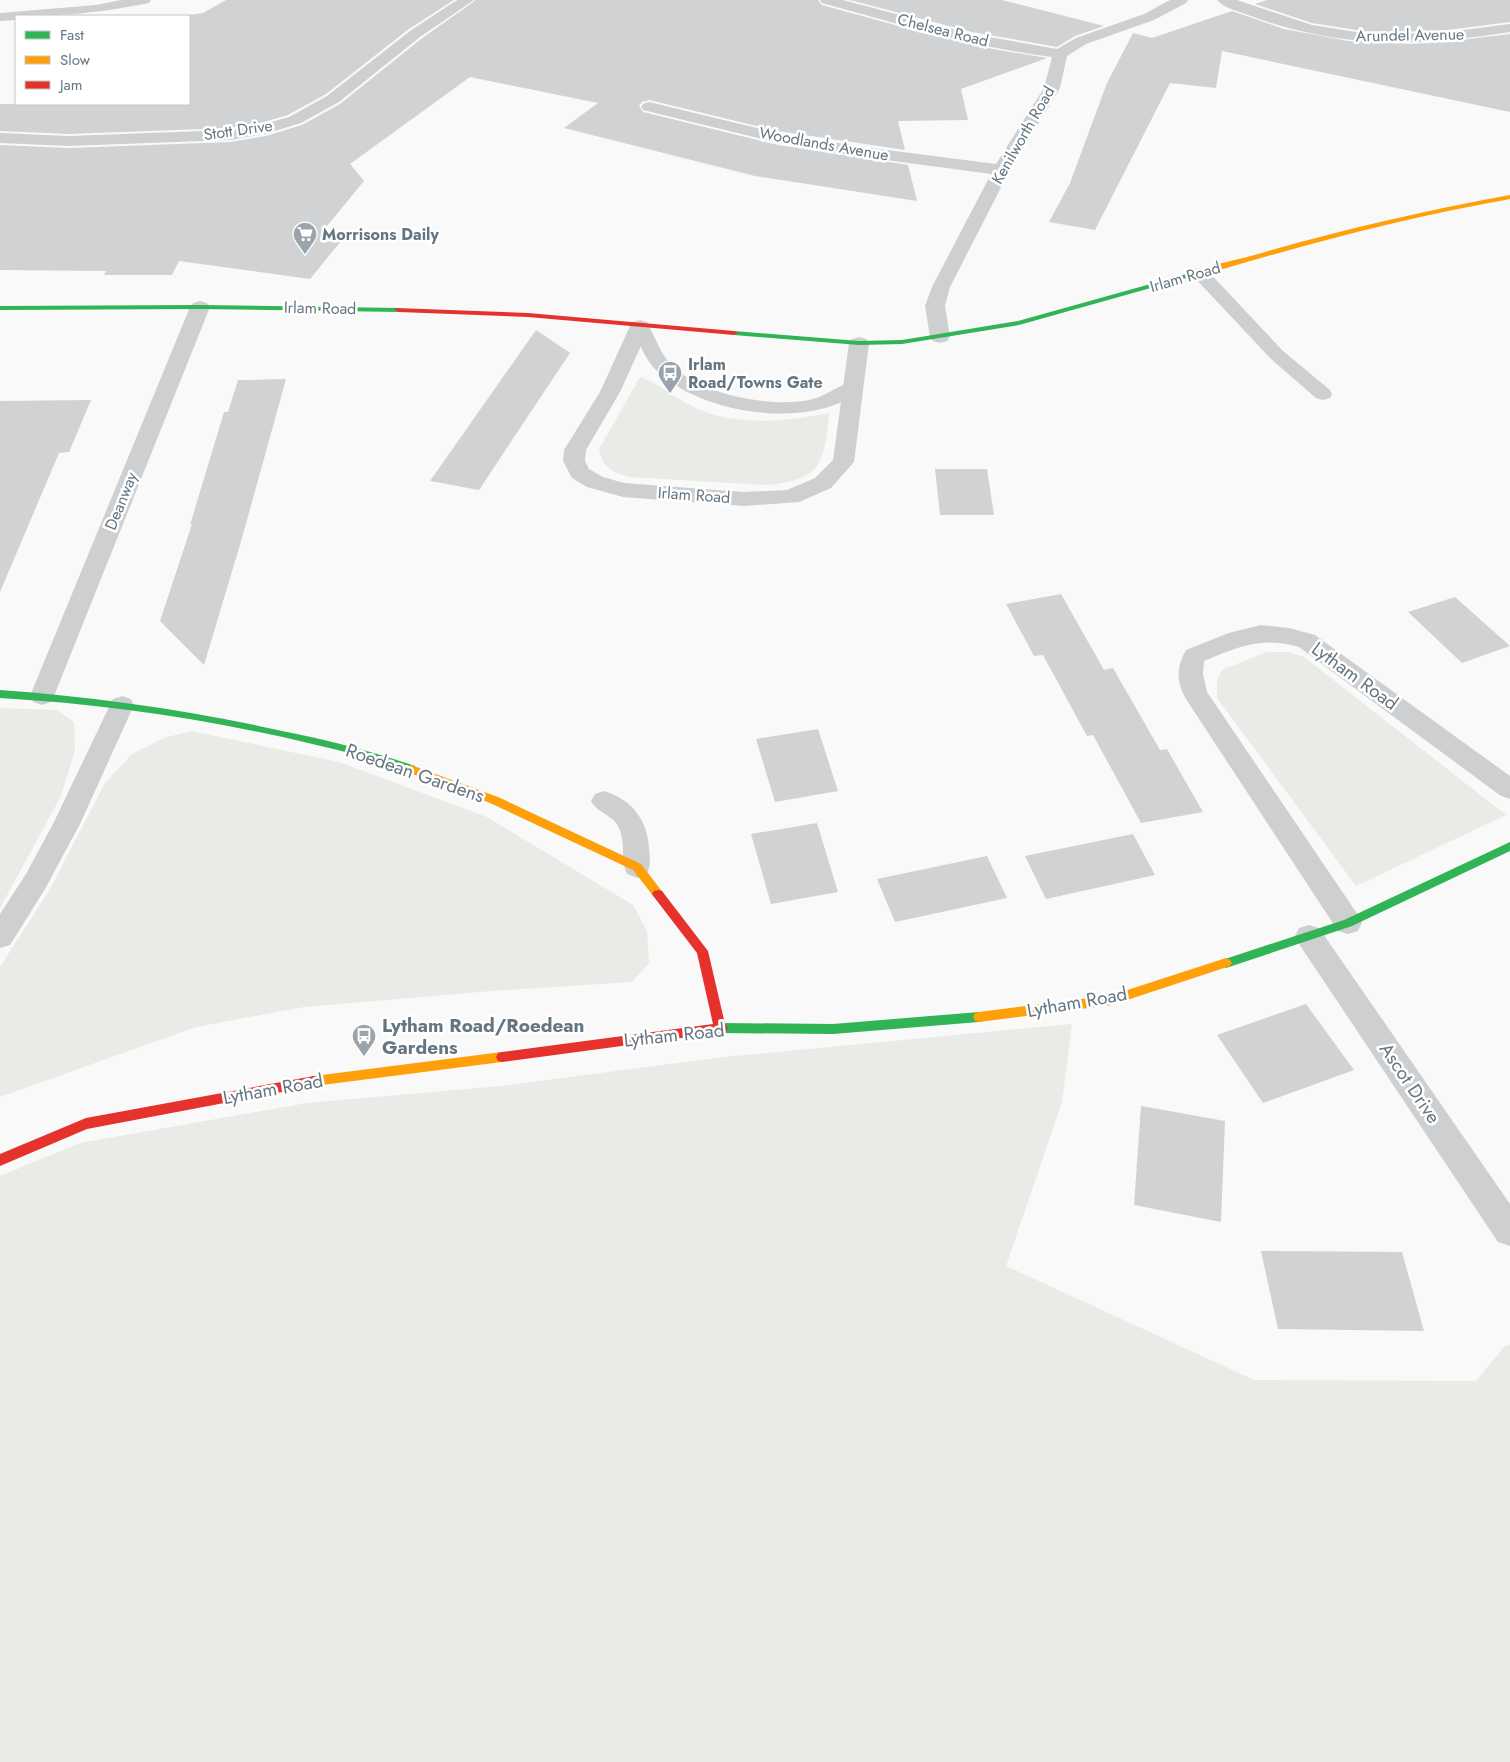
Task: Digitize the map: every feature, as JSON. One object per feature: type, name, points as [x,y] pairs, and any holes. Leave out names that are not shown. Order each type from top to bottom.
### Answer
[{"type":"street","points":[[24,15],[96,9],[144,0]]},
{"type":"street","name":"Stott Drive","points":[[0,138],[69,140],[230,135],[259,131],[295,120],[333,99],[416,34],[467,0]]},
{"type":"street","name":"Chelsea Road","points":[[827,0],[1021,50],[1060,54]]},
{"type":"street","points":[[1060,54],[1081,41],[1148,17],[1181,0]]},
{"type":"street","name":"Arundel Avenue","points":[[1224,0],[1292,25],[1352,37],[1428,38],[1510,28]]},
{"type":"street","points":[[0,17],[15,16]]},
{"type":"street","name":"Kenilworth Road","points":[[940,338],[935,306],[941,287],[1000,170],[1052,88],[1060,54]]},
{"type":"street","name":"Woodlands Avenue","points":[[650,107],[778,138],[856,151],[1000,170]]},
{"type":"street","name":"Irlam Road","points":[[0,308],[200,307],[366,309],[528,315],[640,326],[859,342],[902,342],[940,338],[1019,323],[1200,273],[1296,244],[1463,205],[1510,197]]},
{"type":"street","name":"Deanway","points":[[42,696],[200,307]]},
{"type":"street","name":"Irlam Road","points":[[640,326],[610,392],[575,450],[574,461],[580,473],[596,482],[623,490],[744,498],[791,497],[823,483],[843,462],[859,342]]},
{"type":"street","name":"Lytham Road","points":[[1348,923],[1195,693],[1190,677],[1190,664],[1195,656],[1248,634],[1265,632],[1286,634],[1307,641],[1510,789]]},
{"type":"street","name":"Roedean Gardens","points":[[0,694],[42,696],[122,705],[246,726],[378,756],[494,800],[637,867],[702,951],[720,1028]]},
{"type":"street","points":[[0,937],[45,864],[71,817],[122,705]]},
{"type":"street","points":[[604,801],[619,808],[629,818],[635,835],[637,867]]},
{"type":"street","name":"Lytham Road","points":[[0,1160],[86,1124],[293,1084],[720,1028],[833,1029],[934,1022],[1112,1000],[1348,923],[1510,846]]},
{"type":"street","name":"Ascot Drive","points":[[1309,936],[1510,1231]]},
{"type":"lane","points":[[1200,273],[1277,354],[1323,394]]},
{"type":"lane","points":[[640,326],[663,368],[720,398],[747,405],[774,408],[804,406],[834,400],[852,388]]},
{"type":"shaded area","points":[[640,377],[690,405],[722,417],[758,421],[795,419],[829,413],[822,457],[817,466],[799,479],[766,485],[629,477],[617,473],[603,461],[599,449]]},
{"type":"shaded area","points":[[1266,652],[1289,652],[1304,657],[1506,815],[1356,886],[1217,698],[1217,681],[1222,670]]},
{"type":"shaded area","points":[[0,708],[57,710],[74,722],[75,750],[61,796],[0,908]]},
{"type":"shaded area","points":[[191,731],[339,762],[487,817],[633,905],[647,931],[649,963],[632,982],[491,991],[304,1007],[196,1027],[0,1097],[0,967],[49,891],[105,783],[132,754],[164,738]]},
{"type":"shaded area","points":[[1072,1024],[1062,1102],[1006,1266],[1254,1380],[1476,1381],[1505,1346],[1510,1345],[1510,1762],[0,1762],[0,1176],[80,1143],[307,1103],[501,1086],[724,1057]]},
{"type":"building","points":[[226,0],[454,0],[409,29],[326,94],[288,115],[257,124],[230,128],[69,134],[0,131],[0,104],[190,105],[189,15],[203,13]]},
{"type":"building","points":[[476,0],[818,0],[822,5],[935,36],[993,49],[1047,58],[961,89],[968,120],[898,121],[905,150],[778,131],[649,100],[642,102],[639,106],[643,112],[778,145],[908,165],[917,201],[755,176],[564,128],[598,103],[470,77],[350,164],[364,181],[322,232],[346,235],[310,279],[179,261],[172,275],[104,275],[106,271],[0,270],[0,145],[69,148],[230,142],[266,136],[302,125],[340,104],[421,39]]},
{"type":"building","points":[[850,0],[1002,0],[1104,26],[1075,36],[1057,47],[972,32]]},
{"type":"building","points":[[1267,0],[1510,0],[1510,22],[1440,31],[1369,32],[1312,23],[1255,4]]},
{"type":"building","points":[[1232,11],[1284,29],[1348,41],[1411,44],[1510,34],[1510,112],[1222,51],[1216,88],[1170,83],[1095,230],[1049,222],[1070,183],[1107,83],[1133,33],[1152,38]]},
{"type":"building","points":[[536,330],[570,353],[479,490],[430,481]]},
{"type":"building","points":[[286,379],[242,538],[204,665],[160,621],[192,524],[190,525],[224,412],[228,412],[238,380]]},
{"type":"building","points":[[91,400],[69,452],[59,453],[0,592],[0,401]]},
{"type":"building","points":[[935,469],[987,469],[994,515],[940,515]]},
{"type":"building","points":[[1061,594],[1104,670],[1113,668],[1160,750],[1167,749],[1203,812],[1141,823],[1093,735],[1087,736],[1043,655],[1034,656],[1006,604]]},
{"type":"building","points":[[1455,597],[1510,646],[1462,663],[1408,612]]},
{"type":"building","points":[[818,729],[838,791],[775,802],[756,739]]},
{"type":"building","points":[[817,823],[838,892],[771,904],[751,834]]},
{"type":"building","points":[[1133,834],[1155,875],[1046,899],[1025,856]]},
{"type":"building","points":[[987,856],[1007,898],[895,922],[877,879]]},
{"type":"building","points":[[1306,1004],[1354,1070],[1263,1103],[1217,1035]]},
{"type":"building","points":[[1141,1106],[1225,1121],[1221,1222],[1134,1205]]},
{"type":"building","points":[[1261,1251],[1402,1252],[1424,1331],[1278,1329]]},
{"type":"traffic: fast","points":[[734,333],[859,343],[902,342],[1019,323],[1193,275]]},
{"type":"traffic: fast","points":[[0,308],[200,307],[399,310]]},
{"type":"traffic: fast","points":[[0,694],[110,704],[182,714],[336,746],[411,769]]},
{"type":"traffic: fast","points":[[1226,963],[1348,923],[1510,846]]},
{"type":"traffic: fast","points":[[722,1028],[833,1029],[979,1017]]},
{"type":"traffic: slow","points":[[1193,275],[1350,231],[1430,212],[1510,197]]},
{"type":"traffic: slow","points":[[411,769],[494,800],[637,867],[658,894]]},
{"type":"traffic: slow","points":[[979,1017],[1112,1000],[1226,963]]},
{"type":"traffic: slow","points":[[314,1081],[502,1057]]},
{"type":"traffic: jam","points":[[399,310],[528,315],[734,333]]},
{"type":"traffic: jam","points":[[658,894],[702,951],[720,1028]]},
{"type":"traffic: jam","points":[[502,1057],[722,1028]]},
{"type":"traffic: jam","points":[[0,1160],[86,1124],[314,1081]]},
{"type":"place","name":"Morrisons Daily","points":[[305,255]]},
{"type":"place","name":"Irlam Road/Towns Gate","points":[[670,394]]},
{"type":"place","name":"Lytham Road/Roedean Gardens","points":[[364,1057]]}]
